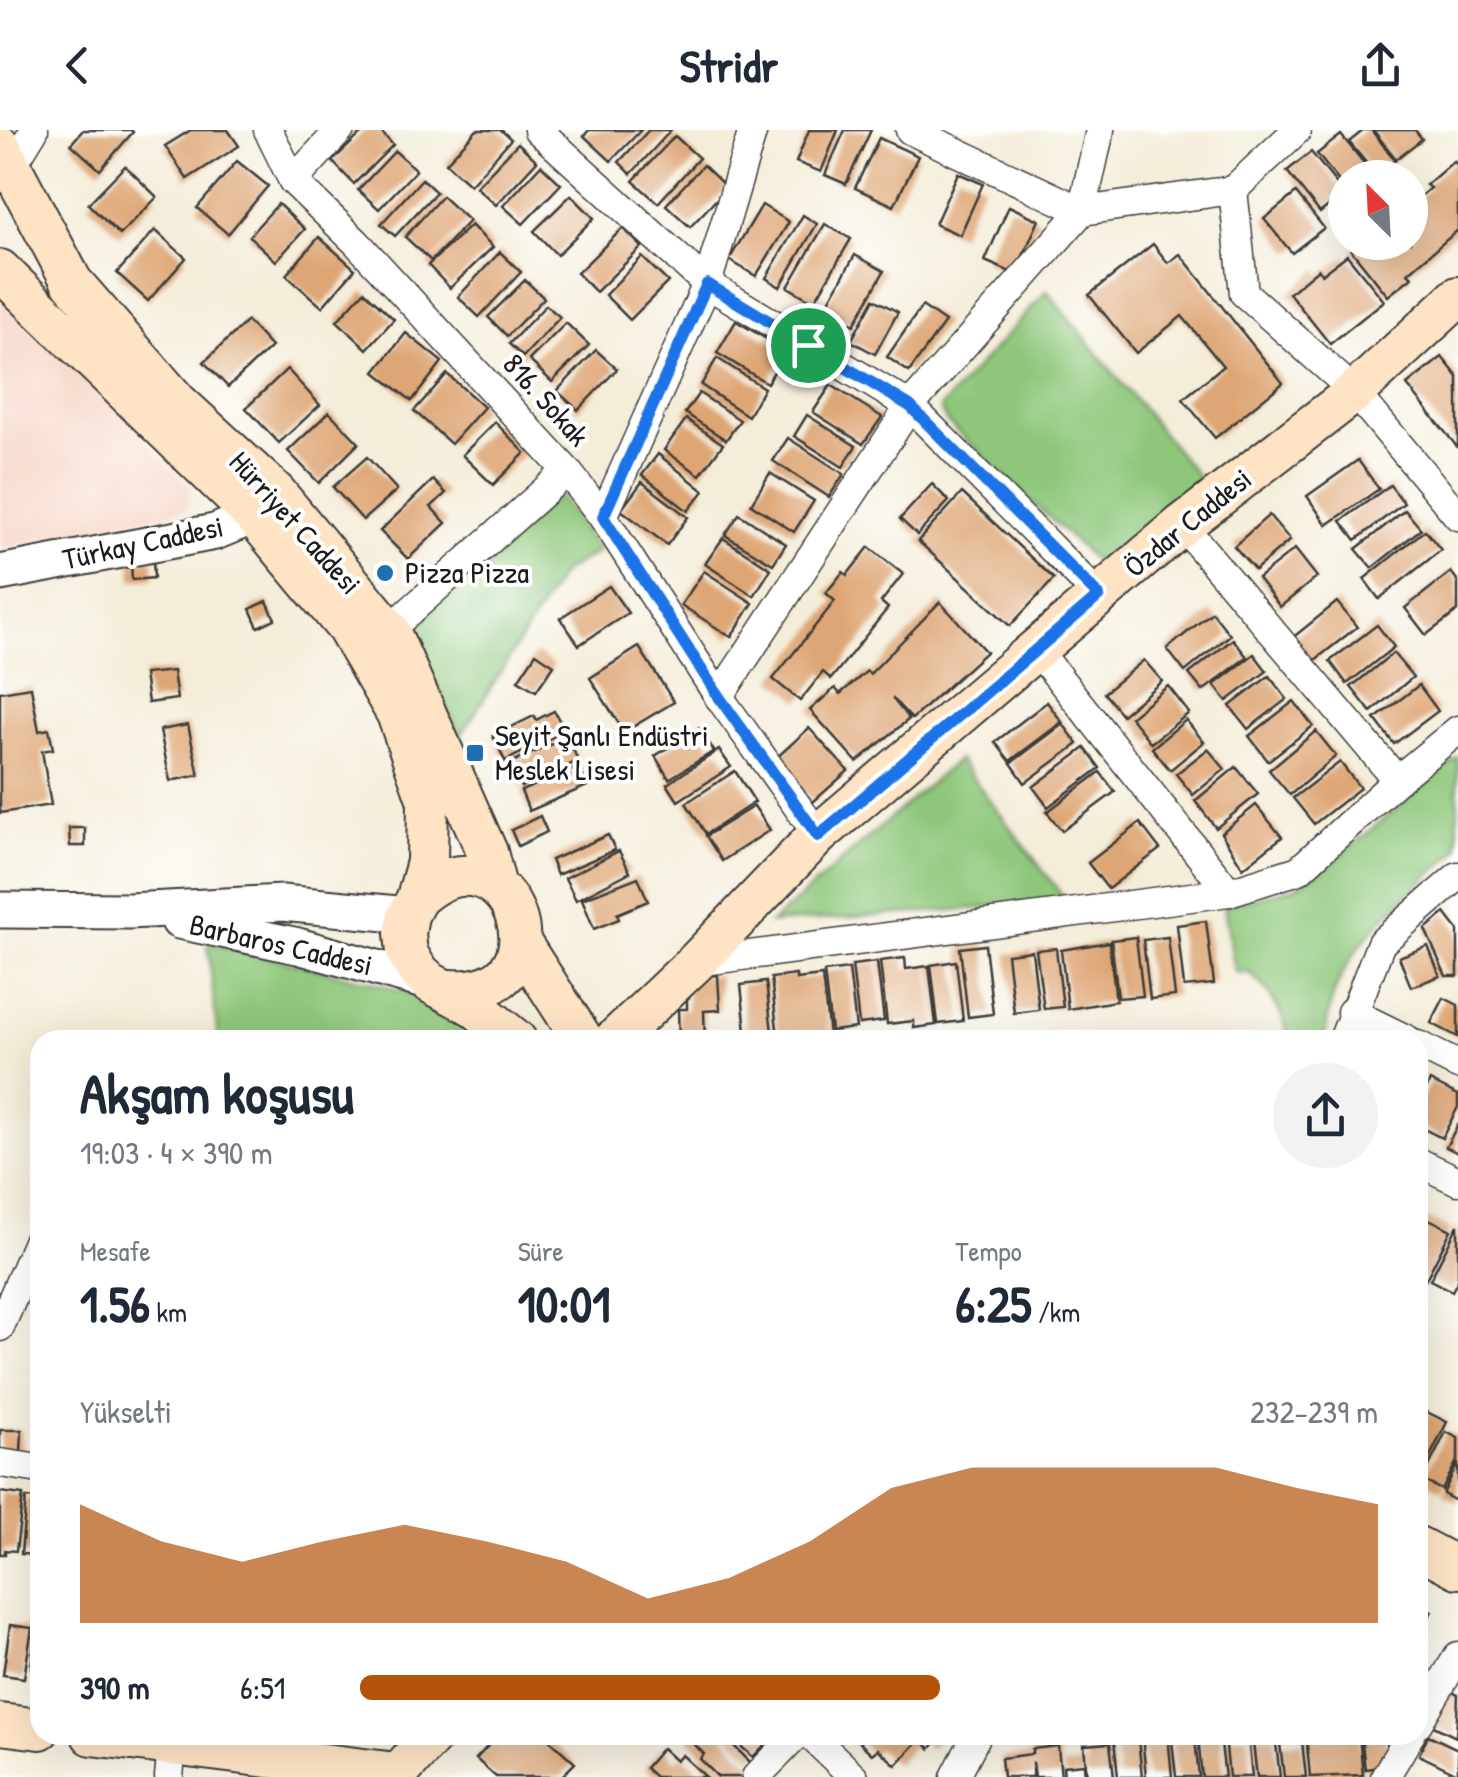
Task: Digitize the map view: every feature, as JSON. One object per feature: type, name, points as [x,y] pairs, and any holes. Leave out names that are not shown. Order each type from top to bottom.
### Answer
[{"type":"main road","name":"Hürriyet Caddesi","points":[[6,156],[72,282],[265,504],[390,630],[487,852],[496,887],[514,906],[520,923],[520,942],[577,1030]]},
{"type":"main road","name":"Hürriyet Caddesi","points":[[0,270],[265,504],[347,628],[397,714],[428,801],[426,862],[404,934],[408,953],[417,970],[504,1030]]},
{"type":"main road","name":"Özdar Caddesi","points":[[625,1030],[818,836],[1182,525],[1355,392],[1458,296]]},
{"type":"main road","points":[[412,906],[431,885],[448,877],[468,876],[496,887]]},
{"type":"main road","points":[[440,986],[468,992],[486,986],[503,976],[520,942]]},
{"type":"main road","points":[[1428,1552],[1458,1568]]},
{"type":"main road","points":[[0,1724],[30,1727]]},
{"type":"main road","points":[[122,1745],[171,1761],[277,1746],[395,1775],[424,1745]]},
{"type":"street","points":[[6,156],[34,130]]},
{"type":"street","name":"816. Sokak","points":[[268,130],[292,180],[357,243],[567,472],[603,517],[719,697],[818,836]]},
{"type":"street","points":[[292,180],[340,130]]},
{"type":"street","points":[[538,130],[707,284],[910,406],[1099,596]]},
{"type":"street","points":[[603,517],[707,284],[753,130]]},
{"type":"street","points":[[910,130],[1082,211],[1233,190],[1297,130]]},
{"type":"street","points":[[719,697],[910,406],[1082,211],[1100,130]]},
{"type":"street","points":[[1233,190],[1244,293],[1355,392],[1458,516]]},
{"type":"street","points":[[390,630],[567,472]]},
{"type":"street","name":"Türkay Caddesi","points":[[0,573],[215,532],[265,504]]},
{"type":"street","points":[[1182,525],[1398,780]]},
{"type":"street","points":[[1036,649],[1228,892]]},
{"type":"street","points":[[696,962],[1228,892],[1299,870],[1458,730]]},
{"type":"street","points":[[1346,1030],[1381,943],[1458,876]]},
{"type":"street","name":"Barbaros Caddesi","points":[[0,910],[130,910],[282,903],[412,906]]},
{"type":"street","name":"Barbaros Caddesi","points":[[130,910],[298,946],[440,986]]},
{"type":"street","points":[[1352,1012],[1388,1030]]},
{"type":"street","points":[[1428,1050],[1458,1064]]},
{"type":"street","points":[[1428,1167],[1458,1181]]},
{"type":"street","points":[[0,1327],[30,1258]]},
{"type":"street","points":[[0,1464],[30,1468]]},
{"type":"street","points":[[1428,1706],[1458,1656]]},
{"type":"street","points":[[756,1777],[786,1745]]},
{"type":"street","points":[[820,1745],[854,1777]]},
{"type":"street","points":[[955,1777],[973,1745]]},
{"type":"street","points":[[1385,1777],[1404,1745]]},
{"type":"shaded area","points":[[0,293],[191,487],[187,509],[0,549]]},
{"type":"green space","points":[[1047,291],[1202,482],[1113,559],[1096,562],[946,421],[940,408]]},
{"type":"green space","points":[[558,494],[599,551],[562,573],[460,737],[410,629],[483,571]]},
{"type":"green space","points":[[1458,757],[1458,850],[1404,898],[1356,951],[1334,993],[1326,1030],[1285,1030],[1270,995],[1250,973],[1235,972],[1224,906],[1293,888],[1324,869]]},
{"type":"green space","points":[[958,759],[1067,902],[771,923]]},
{"type":"green space","points":[[208,943],[435,1001],[476,1030],[217,1030]]},
{"type":"building","points":[[83,130],[133,132],[100,170],[71,144]]},
{"type":"building","points":[[191,130],[228,130],[239,146],[187,179],[165,146]]},
{"type":"building","points":[[365,130],[379,130],[393,145],[354,184],[332,161]]},
{"type":"building","points":[[477,130],[501,130],[511,139],[470,185],[446,163]]},
{"type":"building","points":[[589,130],[641,130],[611,161],[584,136]]},
{"type":"building","points":[[649,130],[671,130],[631,174],[619,162]]},
{"type":"building","points":[[809,130],[838,130],[821,172],[796,162]]},
{"type":"building","points":[[845,130],[871,130],[846,184],[825,175]]},
{"type":"building","points":[[1364,130],[1371,130],[1395,160],[1364,160],[1349,142]]},
{"type":"building","points":[[1373,130],[1415,130],[1422,139],[1396,159]]},
{"type":"building","points":[[1341,135],[1361,160],[1328,160],[1328,168],[1317,154]]},
{"type":"building","points":[[675,136],[699,158],[658,203],[633,181]]},
{"type":"building","points":[[879,138],[918,156],[894,206],[855,188]]},
{"type":"building","points":[[518,143],[537,161],[496,205],[476,187]]},
{"type":"building","points":[[395,151],[416,170],[379,209],[358,190]]},
{"type":"building","points":[[1311,152],[1328,173],[1328,206],[1320,213],[1287,171]]},
{"type":"building","points":[[237,161],[268,186],[228,234],[197,208]]},
{"type":"building","points":[[1454,161],[1458,166],[1458,230],[1428,256],[1430,188],[1428,183]]},
{"type":"building","points":[[541,165],[561,184],[523,224],[503,206]]},
{"type":"building","points":[[703,165],[727,188],[690,227],[666,205]]},
{"type":"building","points":[[125,166],[157,197],[120,235],[88,204]]},
{"type":"building","points":[[958,173],[983,184],[960,235],[935,224]]},
{"type":"building","points":[[422,179],[436,192],[395,236],[381,224]]},
{"type":"building","points":[[1296,193],[1324,228],[1292,253],[1264,219]]},
{"type":"building","points":[[571,195],[594,218],[557,255],[534,231]]},
{"type":"building","points":[[442,196],[469,221],[431,261],[405,237]]},
{"type":"building","points":[[278,204],[305,229],[276,261],[249,236]]},
{"type":"building","points":[[762,205],[789,222],[756,276],[729,260]]},
{"type":"building","points":[[1009,206],[1039,220],[1015,274],[985,261]]},
{"type":"building","points":[[803,215],[817,224],[780,287],[766,278]]},
{"type":"building","points":[[825,224],[851,239],[814,302],[788,287]]},
{"type":"building","points":[[471,225],[493,247],[450,288],[428,265]]},
{"type":"building","points":[[623,228],[642,247],[596,292],[577,273]]},
{"type":"building","points":[[155,230],[186,258],[148,301],[117,273]]},
{"type":"building","points":[[319,237],[355,269],[322,307],[286,275]]},
{"type":"building","points":[[1153,244],[1168,263],[1180,254],[1283,383],[1215,438],[1183,399],[1223,366],[1182,316],[1136,353],[1089,295]]},
{"type":"building","points":[[500,252],[521,272],[479,317],[458,297]]},
{"type":"building","points":[[855,255],[884,271],[854,325],[825,308]]},
{"type":"building","points":[[642,257],[668,282],[630,320],[605,295]]},
{"type":"building","points":[[1340,260],[1351,260],[1384,301],[1330,344],[1289,293],[1318,269],[1322,274]]},
{"type":"building","points":[[1359,260],[1423,260],[1408,273],[1412,277],[1388,296]]},
{"type":"building","points":[[525,280],[544,298],[507,336],[488,317]]},
{"type":"building","points":[[364,291],[394,319],[367,349],[337,321]]},
{"type":"building","points":[[874,299],[898,312],[875,354],[851,341]]},
{"type":"building","points":[[546,305],[560,317],[523,357],[509,344]]},
{"type":"building","points":[[922,306],[945,322],[909,372],[887,357]]},
{"type":"building","points":[[247,321],[271,347],[228,387],[204,362]]},
{"type":"building","points":[[736,321],[787,351],[767,383],[717,353]]},
{"type":"building","points":[[566,323],[589,345],[552,382],[529,360]]},
{"type":"building","points":[[406,333],[442,362],[412,401],[375,372]]},
{"type":"building","points":[[596,350],[617,369],[578,410],[557,391]]},
{"type":"building","points":[[1442,357],[1458,377],[1458,448],[1407,385]]},
{"type":"building","points":[[717,358],[764,388],[748,416],[701,385]]},
{"type":"building","points":[[287,369],[320,405],[279,443],[246,408]]},
{"type":"building","points":[[447,374],[484,407],[451,444],[414,411]]},
{"type":"building","points":[[831,385],[882,417],[863,444],[813,412]]},
{"type":"building","points":[[699,393],[740,420],[726,440],[685,413]]},
{"type":"building","points":[[329,412],[359,443],[319,483],[288,451]]},
{"type":"building","points":[[807,415],[856,446],[843,467],[794,436]]},
{"type":"building","points":[[686,419],[723,444],[700,475],[664,450]]},
{"type":"building","points":[[495,422],[525,453],[493,485],[462,455]]},
{"type":"building","points":[[788,438],[844,474],[829,497],[773,461]]},
{"type":"building","points":[[658,454],[704,491],[688,511],[642,475]]},
{"type":"building","points":[[367,457],[397,490],[363,520],[333,487]]},
{"type":"building","points":[[1358,460],[1379,489],[1327,525],[1307,496]]},
{"type":"building","points":[[770,473],[814,501],[794,532],[751,504]]},
{"type":"building","points":[[433,480],[446,493],[431,507],[446,523],[408,559],[380,531]]},
{"type":"building","points":[[642,482],[688,517],[667,545],[621,510]]},
{"type":"building","points":[[932,484],[949,501],[917,535],[900,519]]},
{"type":"building","points":[[1390,485],[1404,503],[1356,540],[1341,521]]},
{"type":"building","points":[[962,493],[1054,579],[1010,626],[918,541]]},
{"type":"building","points":[[1405,510],[1421,529],[1372,568],[1356,549]]},
{"type":"building","points":[[739,514],[786,544],[773,564],[725,535]]},
{"type":"building","points":[[1269,515],[1290,540],[1255,570],[1234,546]]},
{"type":"building","points":[[1425,530],[1441,550],[1379,599],[1364,579]]},
{"type":"building","points":[[723,538],[771,569],[754,596],[705,564]]},
{"type":"building","points":[[869,547],[903,574],[881,602],[888,608],[831,679],[823,672],[800,701],[773,679],[835,601],[826,593],[843,572],[847,575]]},
{"type":"building","points":[[1295,549],[1317,577],[1280,607],[1258,578]]},
{"type":"building","points":[[153,559],[154,578],[132,580],[131,560]]},
{"type":"building","points":[[704,571],[753,603],[731,637],[681,605]]},
{"type":"building","points":[[1451,572],[1458,581],[1458,611],[1426,635],[1405,608]]},
{"type":"building","points":[[609,586],[628,613],[579,645],[560,618]]},
{"type":"building","points":[[267,601],[275,619],[258,627],[250,609]]},
{"type":"building","points":[[940,602],[986,652],[912,719],[892,698],[909,719],[857,762],[810,710],[835,688],[840,694],[867,671],[870,674]]},
{"type":"building","points":[[1337,602],[1357,627],[1310,664],[1291,639]]},
{"type":"building","points":[[1212,612],[1230,635],[1185,672],[1167,649]]},
{"type":"building","points":[[1377,625],[1394,647],[1347,684],[1330,661]]},
{"type":"building","points":[[1233,639],[1247,657],[1203,691],[1189,674]]},
{"type":"building","points":[[639,647],[674,702],[624,732],[590,678]]},
{"type":"building","points":[[536,653],[554,665],[536,691],[518,680]]},
{"type":"building","points":[[1393,653],[1413,677],[1371,712],[1351,687]]},
{"type":"building","points":[[1254,654],[1267,671],[1227,701],[1214,685]]},
{"type":"building","points":[[1144,660],[1162,681],[1122,715],[1104,693]]},
{"type":"building","points":[[173,671],[177,699],[148,703],[144,674]]},
{"type":"building","points":[[1269,676],[1287,699],[1248,729],[1230,706]]},
{"type":"building","points":[[1419,685],[1438,711],[1394,744],[1375,719]]},
{"type":"building","points":[[1168,686],[1189,713],[1151,743],[1130,717]]},
{"type":"building","points":[[31,687],[39,731],[49,729],[53,749],[42,751],[51,805],[0,813],[0,692]]},
{"type":"building","points":[[1294,701],[1313,726],[1268,761],[1249,736]]},
{"type":"building","points":[[1047,702],[1062,722],[1010,761],[995,742]]},
{"type":"building","points":[[554,711],[565,731],[505,761],[493,736]]},
{"type":"building","points":[[1186,720],[1204,742],[1170,770],[1152,748]]},
{"type":"building","points":[[1063,724],[1078,744],[1025,783],[1011,763]]},
{"type":"building","points":[[188,725],[199,775],[170,781],[160,730]]},
{"type":"building","points":[[700,728],[714,751],[669,779],[655,756]]},
{"type":"building","points":[[809,728],[848,771],[813,802],[774,760]]},
{"type":"building","points":[[1316,731],[1336,756],[1290,795],[1269,770]]},
{"type":"building","points":[[568,737],[578,761],[521,787],[510,763]]},
{"type":"building","points":[[1085,748],[1100,768],[1048,807],[1033,787]]},
{"type":"building","points":[[1208,749],[1225,769],[1193,795],[1176,774]]},
{"type":"building","points":[[719,750],[731,767],[678,801],[667,784]]},
{"type":"building","points":[[1340,762],[1360,788],[1314,824],[1293,798]]},
{"type":"building","points":[[579,767],[587,786],[529,811],[521,791]]},
{"type":"building","points":[[1236,767],[1258,794],[1216,828],[1195,801]]},
{"type":"building","points":[[735,771],[755,802],[706,834],[686,803]]},
{"type":"building","points":[[1100,772],[1115,792],[1062,831],[1047,812]]},
{"type":"building","points":[[1256,805],[1282,837],[1243,868],[1221,833]]},
{"type":"building","points":[[754,806],[770,830],[722,861],[706,836]]},
{"type":"building","points":[[540,816],[547,832],[518,846],[511,830]]},
{"type":"building","points":[[1140,823],[1160,849],[1108,889],[1088,863]]},
{"type":"building","points":[[69,828],[85,828],[85,846],[70,846]]},
{"type":"building","points":[[608,835],[615,850],[557,875],[551,860]]},
{"type":"building","points":[[619,851],[630,872],[576,900],[565,878]]},
{"type":"building","points":[[638,877],[648,901],[594,929],[582,899]]},
{"type":"building","points":[[1445,913],[1458,930],[1458,976],[1446,976],[1425,929]]},
{"type":"building","points":[[1206,921],[1214,984],[1184,987],[1177,925]]},
{"type":"building","points":[[1136,937],[1143,996],[1118,998],[1111,940]]},
{"type":"building","points":[[1168,937],[1175,996],[1150,999],[1143,940]]},
{"type":"building","points":[[1109,942],[1116,1001],[1068,1009],[1061,950]]},
{"type":"building","points":[[985,945],[993,1014],[968,1017],[960,948]]},
{"type":"building","points":[[1428,946],[1440,976],[1411,987],[1399,957]]},
{"type":"building","points":[[1056,948],[1063,1007],[1044,1009],[1036,950]]},
{"type":"building","points":[[1032,951],[1039,1010],[1014,1013],[1007,954]]},
{"type":"building","points":[[905,958],[906,969],[929,966],[936,1025],[914,1028],[914,1021],[887,1024],[880,961]]},
{"type":"building","points":[[956,961],[963,1021],[938,1024],[931,965]]},
{"type":"building","points":[[877,962],[884,1021],[859,1024],[852,965]]},
{"type":"building","points":[[849,969],[856,1028],[831,1030],[824,972]]},
{"type":"building","points":[[718,975],[720,1010],[704,1011],[705,1030],[679,1030],[678,1009],[687,1009],[692,977]]},
{"type":"building","points":[[822,976],[828,1030],[777,1030],[771,978]]},
{"type":"building","points":[[766,982],[772,1030],[746,1030],[741,985]]},
{"type":"building","points":[[1444,998],[1458,1005],[1458,1037],[1431,1023]]},
{"type":"building","points":[[1430,1081],[1458,1095],[1458,1107],[1442,1138],[1428,1131]]},
{"type":"building","points":[[1458,1124],[1458,1153],[1446,1147]]},
{"type":"building","points":[[1428,1218],[1451,1230],[1428,1275]]},
{"type":"building","points":[[1458,1225],[1458,1280],[1452,1291],[1430,1280]]},
{"type":"building","points":[[1428,1412],[1447,1422],[1428,1461]]},
{"type":"building","points":[[0,1430],[22,1430],[21,1453],[0,1452]]},
{"type":"building","points":[[1446,1432],[1458,1438],[1458,1459],[1442,1490],[1428,1483],[1428,1468]]},
{"type":"building","points":[[1458,1463],[1458,1502],[1443,1494]]},
{"type":"building","points":[[0,1492],[23,1495],[16,1551],[5,1550],[5,1554],[0,1554]]},
{"type":"building","points":[[26,1498],[30,1498],[30,1554],[21,1554]]},
{"type":"building","points":[[10,1625],[30,1628],[24,1678],[3,1675]]},
{"type":"building","points":[[1446,1689],[1458,1695],[1456,1737],[1429,1724]]},
{"type":"building","points":[[1428,1735],[1458,1749],[1458,1774],[1419,1755],[1424,1745],[1428,1745]]},
{"type":"building","points":[[489,1745],[555,1745],[575,1763],[561,1777],[496,1777],[476,1759]]},
{"type":"building","points":[[695,1745],[733,1745],[754,1766],[742,1777],[718,1777],[700,1759],[704,1754]]},
{"type":"building","points":[[739,1745],[764,1745],[753,1757]]},
{"type":"building","points":[[862,1745],[915,1745],[896,1765],[878,1749],[872,1754]]},
{"type":"building","points":[[1084,1745],[1110,1745],[1114,1777],[1087,1777]]},
{"type":"building","points":[[1115,1745],[1139,1745],[1142,1777],[1118,1777]]},
{"type":"building","points":[[1143,1745],[1169,1745],[1172,1777],[1146,1777]]},
{"type":"building","points":[[1172,1745],[1196,1745],[1199,1777],[1176,1777]]},
{"type":"building","points":[[1199,1745],[1221,1745],[1225,1777],[1202,1777]]},
{"type":"building","points":[[1226,1745],[1249,1745],[1252,1777],[1229,1777]]},
{"type":"building","points":[[1253,1745],[1276,1745],[1280,1777],[1257,1777]]},
{"type":"building","points":[[1280,1745],[1302,1745],[1306,1777],[1284,1777]]},
{"type":"building","points":[[1307,1745],[1360,1745],[1363,1775],[1310,1777]]},
{"type":"building","points":[[1362,1745],[1387,1745],[1390,1766],[1365,1769]]},
{"type":"building","points":[[1058,1746],[1061,1777],[1035,1777],[1033,1762],[1033,1777],[1003,1777],[1001,1758]]},
{"type":"building","points":[[662,1748],[676,1761],[682,1755],[706,1777],[655,1777],[645,1768]]},
{"type":"building","points":[[1084,1764],[1085,1777],[1064,1777],[1063,1766]]},
{"type":"place","name":"Pizza Pizza","points":[[385,573]]},
{"type":"place","name":"Seyit Şanlı Endüstri Meslek Lisesi","points":[[475,753]]},
{"type":"route","points":[[707,284],[808,345],[910,406],[1099,596],[818,836],[719,697],[603,517],[707,284]]}]
